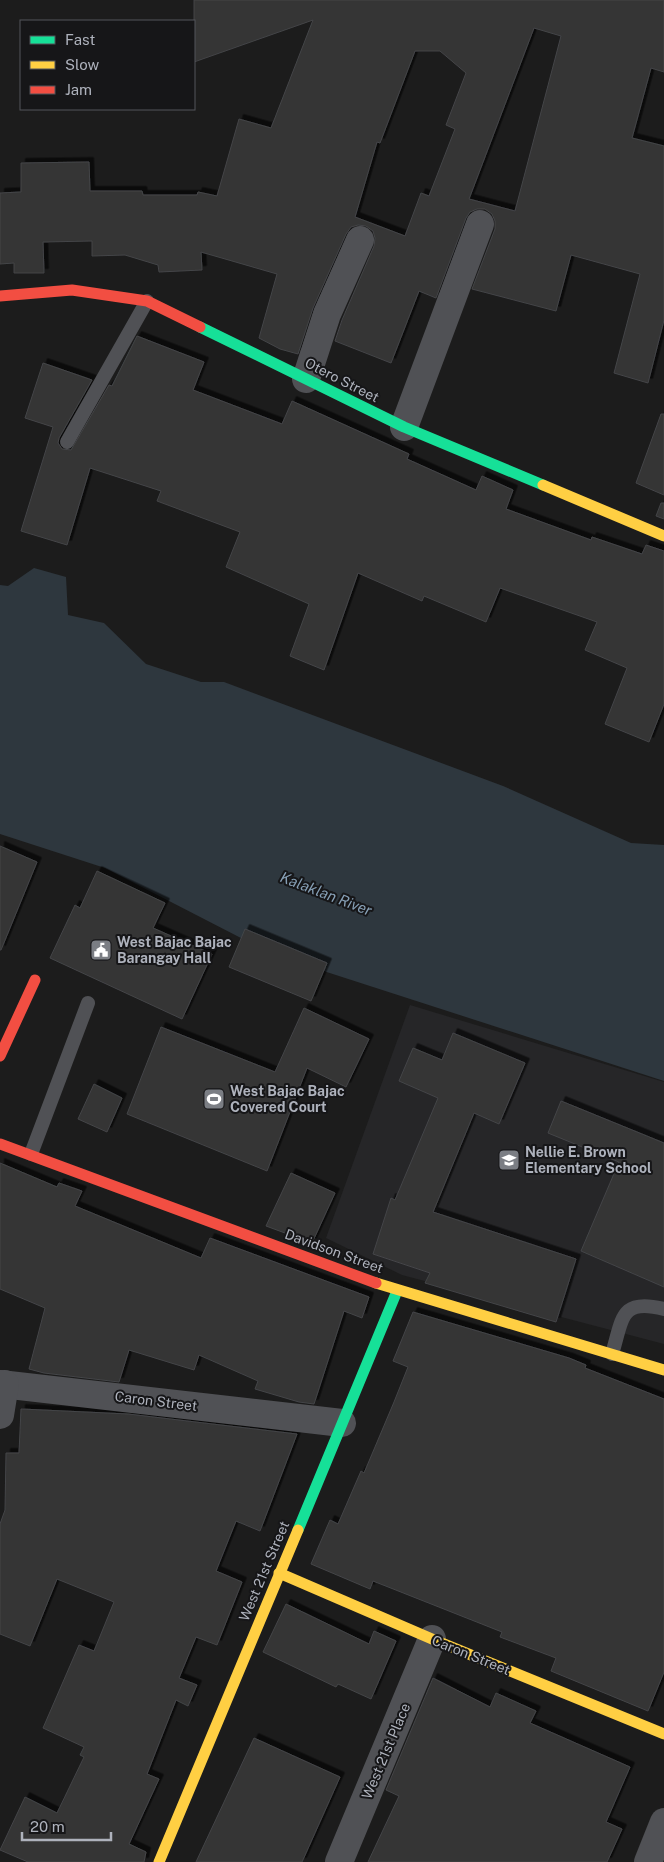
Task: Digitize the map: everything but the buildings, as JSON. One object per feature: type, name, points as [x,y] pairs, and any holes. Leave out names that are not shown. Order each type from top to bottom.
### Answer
[{"type":"street","points":[[404,427],[480,224]]},
{"type":"street","points":[[306,378],[327,314],[360,240]]},
{"type":"street","name":"Otero Street","points":[[0,296],[72,290],[147,301],[404,427],[664,536]]},
{"type":"street","points":[[0,1056],[35,980]]},
{"type":"street","name":"Davidson Street","points":[[0,1144],[397,1291],[664,1370]]},
{"type":"street","name":"West 21st Street","points":[[159,1862],[397,1291]]},
{"type":"street","points":[[0,1415],[3,1384]]},
{"type":"street","name":"Caron Street","points":[[3,1384],[342,1423]]},
{"type":"street","name":"Caron Street","points":[[279,1573],[432,1640],[664,1734]]},
{"type":"street","name":"West 21st Place","points":[[339,1862],[432,1640]]},
{"type":"street","points":[[648,1862],[664,1822]]},
{"type":"lane","points":[[67,442],[147,301]]},
{"type":"lane","points":[[31,1154],[88,1002]]},
{"type":"lane","points":[[612,1354],[626,1313],[634,1306],[646,1304],[664,1309]]},
{"type":"shaded area","name":"Nellie E. Brown Elementary School","points":[[410,1005],[664,1082],[664,1344],[402,1275],[326,1238]]},
{"type":"water","name":"Kalaklan River","points":[[34,568],[66,577],[68,615],[104,623],[146,664],[201,682],[224,682],[503,786],[631,843],[664,845],[664,1081],[274,955],[105,868],[0,834],[0,585],[8,586]]},
{"type":"traffic: fast","points":[[200,327],[404,427],[543,485]]},
{"type":"traffic: fast","points":[[298,1530],[397,1291]]},
{"type":"traffic: slow","points":[[543,485],[664,536]]},
{"type":"traffic: slow","points":[[376,1283],[664,1370]]},
{"type":"traffic: slow","points":[[159,1862],[298,1530]]},
{"type":"traffic: slow","points":[[279,1573],[432,1639],[664,1734]]},
{"type":"traffic: jam","points":[[0,296],[72,290],[147,301],[200,327]]},
{"type":"traffic: jam","points":[[0,1056],[35,980]]},
{"type":"traffic: jam","points":[[0,1144],[376,1283]]},
{"type":"place","name":"West Bajac Bajac Barangay Hall","points":[[101,950]]},
{"type":"place","name":"West Bajac Bajac Covered Court","points":[[214,1099]]},
{"type":"place","name":"Nellie E. Brown Elementary School","points":[[509,1160]]}]
